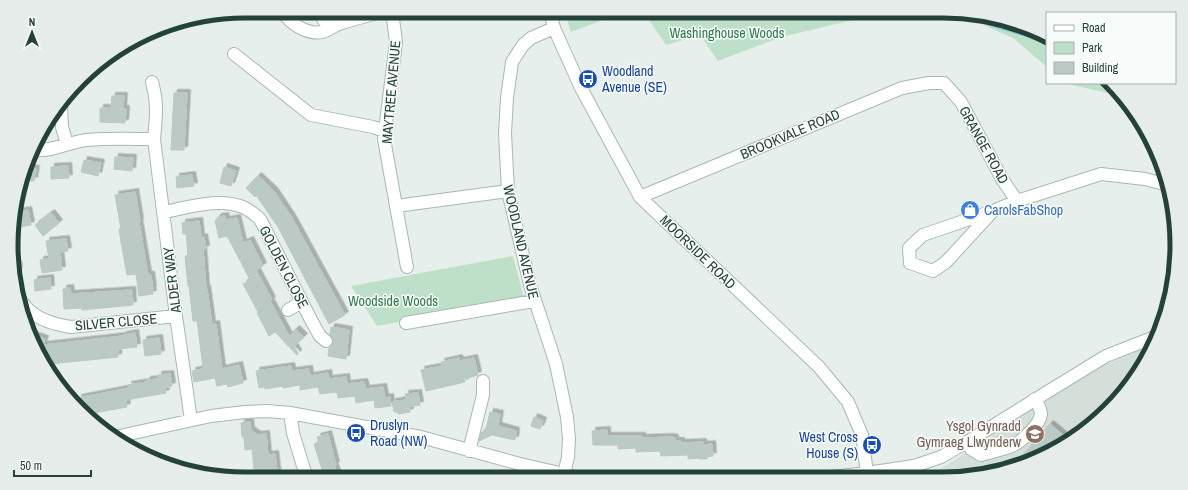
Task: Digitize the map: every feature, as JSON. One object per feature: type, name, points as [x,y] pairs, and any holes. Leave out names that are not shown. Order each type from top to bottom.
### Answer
[{"type":"street","points":[[287,18],[301,28],[312,32],[321,32],[338,24],[360,18]]},
{"type":"street","points":[[322,18],[331,28]]},
{"type":"street","name":"MAYTREE AVENUE","points":[[393,18],[396,42],[384,139],[407,267]]},
{"type":"street","name":"MOORSIDE ROAD","points":[[552,18],[554,28],[581,88],[640,197],[819,367],[848,402],[862,435],[867,472]]},
{"type":"street","name":"WOODLAND AVENUE","points":[[554,28],[531,38],[523,44],[512,62],[507,98],[505,133],[508,191],[530,286],[556,364],[567,417],[569,439],[568,457],[564,472]]},
{"type":"street","points":[[234,54],[311,115],[373,127],[385,131]]},
{"type":"street","name":"ALDER WAY","points":[[152,82],[157,103],[154,139],[176,316],[191,420]]},
{"type":"street","name":"BROOKVALE ROAD","points":[[640,197],[902,88],[929,83],[944,83]]},
{"type":"street","name":"GRANGE ROAD","points":[[944,83],[961,102],[1002,179],[1017,201]]},
{"type":"street","points":[[61,112],[62,127],[67,144]]},
{"type":"street","points":[[39,150],[50,149],[87,140],[154,139]]},
{"type":"street","points":[[993,211],[946,262],[933,271],[910,263],[909,248],[923,235],[993,211],[1017,201],[1101,174],[1145,179],[1161,183]]},
{"type":"street","points":[[396,206],[508,191]]},
{"type":"street","name":"GOLDEN CLOSE","points":[[164,212],[211,204],[232,204],[247,209],[260,220],[311,320],[320,336],[326,341]]},
{"type":"street","points":[[406,323],[534,300]]},
{"type":"street","points":[[288,310],[302,302]]},
{"type":"street","name":"SILVER CLOSE","points":[[27,309],[36,316],[54,324],[71,327],[176,316]]},
{"type":"street","points":[[874,472],[914,466],[941,456],[967,442],[1106,356],[1150,339]]},
{"type":"street","points":[[469,451],[482,395],[483,381]]},
{"type":"street","points":[[967,442],[971,449],[981,456],[1013,446],[1026,436],[1039,420],[1041,412],[1035,399]]},
{"type":"street","points":[[121,436],[211,416],[267,411],[290,413],[421,437],[469,451],[555,472]]},
{"type":"street","points":[[290,413],[293,433],[305,472]]},
{"type":"street","points":[[914,466],[917,472]]},
{"type":"shaded area","name":"Ysgol Gynradd Gymraeg Llwynderw","points":[[1146,347],[1132,371],[1104,406],[1069,434],[1056,442],[1030,455],[987,468],[958,472],[936,472],[978,445],[1044,398],[1086,373]]},
{"type":"green space","points":[[567,18],[608,18],[571,32]]},
{"type":"green space","name":"Washinghouse Woods","points":[[648,18],[862,18],[781,37],[718,61],[700,35],[666,45]]},
{"type":"green space","name":"Washinghouse Woods","points":[[971,20],[987,22],[1016,30],[1046,43],[1046,66],[1013,38]]},
{"type":"green space","points":[[1068,84],[1104,84],[1113,94]]},
{"type":"green space","name":"Woodside Woods","points":[[513,256],[524,298],[377,326],[351,286]]},
{"type":"building","points":[[174,93],[187,93],[184,150],[171,150]]},
{"type":"building","points":[[112,96],[124,96],[123,109],[126,109],[125,123],[100,122],[100,108],[111,108]]},
{"type":"building","points":[[115,157],[133,158],[132,171],[114,169]]},
{"type":"building","points":[[84,160],[101,163],[98,176],[81,172]]},
{"type":"building","points":[[68,166],[69,178],[51,179],[51,167]]},
{"type":"building","points":[[224,167],[236,171],[231,186],[220,183]]},
{"type":"building","points":[[31,168],[36,169],[34,181],[28,180]]},
{"type":"building","points":[[192,175],[194,186],[177,188],[176,177]]},
{"type":"building","points":[[258,176],[274,191],[292,218],[345,315],[329,324],[278,227],[256,195],[255,197],[246,188]]},
{"type":"building","points":[[135,192],[148,275],[151,275],[153,290],[153,294],[139,296],[136,274],[127,275],[115,195]]},
{"type":"building","points":[[28,210],[31,225],[20,227],[21,211]]},
{"type":"building","points":[[51,213],[59,223],[43,236],[35,225]]},
{"type":"building","points":[[225,216],[226,220],[237,218],[243,243],[250,240],[263,266],[256,270],[272,300],[270,301],[289,336],[296,329],[304,337],[294,346],[298,353],[297,355],[275,332],[269,336],[257,313],[258,312],[243,284],[250,280],[242,264],[227,236],[219,238],[215,221],[218,217]]},
{"type":"building","points":[[199,221],[201,238],[204,237],[206,249],[203,249],[206,289],[212,325],[216,324],[222,369],[239,365],[243,383],[228,387],[227,384],[217,386],[215,378],[194,382],[192,371],[203,369],[203,367],[197,321],[193,321],[185,256],[188,255],[186,234],[183,234],[182,223]]},
{"type":"building","points":[[66,239],[68,251],[60,252],[62,270],[42,273],[40,260],[49,259],[46,241]]},
{"type":"building","points":[[50,278],[51,289],[35,291],[34,280]]},
{"type":"building","points":[[70,288],[71,294],[132,290],[133,305],[82,310],[82,308],[64,309],[63,289]]},
{"type":"building","points":[[331,327],[349,330],[346,359],[328,356],[329,348],[333,342],[333,338],[330,335]]},
{"type":"building","points":[[135,333],[137,347],[118,349],[118,357],[52,364],[50,356],[46,355],[37,337],[45,339],[43,345]]},
{"type":"building","points":[[159,338],[161,354],[145,356],[143,340]]},
{"type":"building","points":[[459,358],[460,361],[474,358],[478,375],[464,379],[465,382],[426,391],[421,370],[442,366],[441,362]]},
{"type":"building","points":[[291,366],[292,371],[309,369],[310,376],[328,373],[329,379],[346,377],[347,384],[364,382],[366,389],[383,387],[385,398],[390,397],[391,406],[375,408],[374,400],[356,403],[355,396],[338,398],[337,392],[320,394],[318,387],[300,390],[300,385],[283,388],[283,386],[265,389],[265,387],[259,388],[256,371]]},
{"type":"building","points":[[170,374],[172,386],[165,388],[166,393],[126,400],[127,407],[92,413],[78,400],[78,398],[129,388],[128,385],[147,382],[147,380],[159,379],[158,375]]},
{"type":"building","points":[[418,393],[420,405],[410,406],[410,412],[398,414],[398,412],[394,412],[392,402],[406,400],[405,394]]},
{"type":"building","points":[[490,412],[500,414],[498,426],[516,431],[515,440],[492,435],[479,441],[481,433],[486,429]]},
{"type":"building","points":[[534,417],[543,421],[540,429],[531,426]]},
{"type":"building","points":[[250,422],[251,431],[256,433],[256,435],[266,434],[268,455],[275,454],[277,472],[254,472],[252,449],[245,450],[241,423]]},
{"type":"building","points":[[1050,424],[1065,437],[1043,449],[1021,457]]},
{"type":"building","points":[[607,430],[607,436],[642,436],[642,438],[671,437],[675,438],[675,441],[681,441],[681,443],[703,442],[703,445],[712,444],[713,456],[707,457],[707,459],[688,459],[688,455],[661,456],[660,451],[636,452],[636,448],[618,449],[618,445],[593,445],[592,431]]},
{"type":"building","points":[[328,434],[336,472],[323,472],[314,444],[319,442],[317,437]]},
{"type":"waterway","points":[[986,22],[997,27],[1037,38]]},
{"type":"place","name":"Woodland Avenue (SE)","points":[[588,79]]},
{"type":"place","name":"CarolsFabShop","points":[[970,210]]},
{"type":"place","name":"Druslyn Road (NW)","points":[[356,433]]},
{"type":"place","name":"Ysgol Gynradd Gymraeg Llwynderw","points":[[1035,434]]},
{"type":"place","name":"West Cross House (S)","points":[[872,445]]}]
